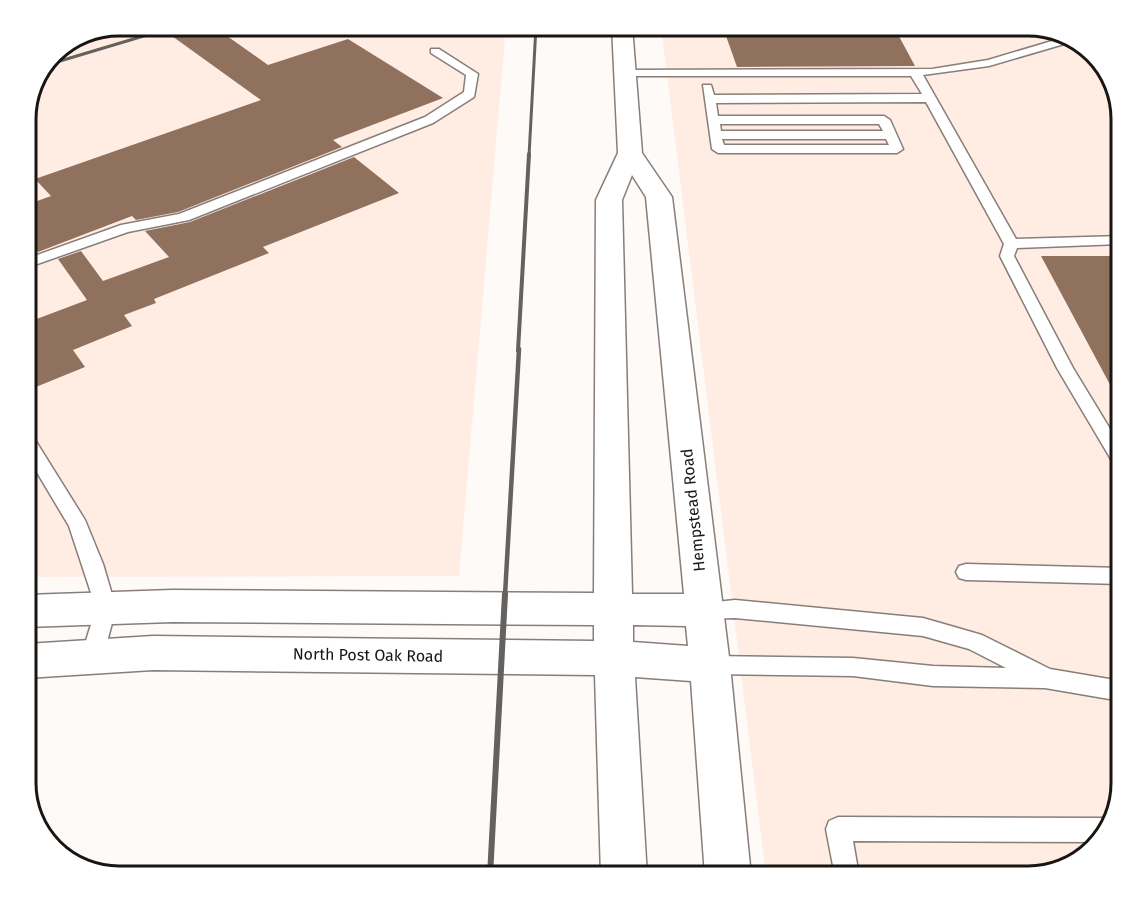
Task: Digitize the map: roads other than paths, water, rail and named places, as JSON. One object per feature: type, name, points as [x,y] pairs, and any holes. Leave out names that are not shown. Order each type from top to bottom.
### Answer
[{"type":"main road","points":[[623,36],[630,153],[609,200],[614,658],[624,866]]},
{"type":"main road","name":"Hempstead Road","points":[[630,153],[659,196],[710,665],[727,866]]},
{"type":"main road","points":[[36,611],[172,606],[704,610]]},
{"type":"main road","name":"North Post Oak Road","points":[[36,660],[165,653],[614,658],[710,665]]},
{"type":"lane","points":[[625,73],[915,72],[989,63],[1060,42]]},
{"type":"lane","points":[[36,260],[126,228],[157,224],[184,217],[429,120],[470,94],[472,74],[435,51]]},
{"type":"lane","points":[[915,72],[1011,244],[1007,256],[1065,368],[1111,443]]},
{"type":"lane","points":[[705,73],[709,99],[713,120],[716,135],[890,135],[884,120],[713,120]]},
{"type":"lane","points":[[709,99],[930,98]]},
{"type":"lane","points":[[1011,244],[1111,240]]},
{"type":"lane","points":[[36,456],[78,525],[106,608],[92,657]]},
{"type":"lane","points":[[966,572],[1111,576]]},
{"type":"lane","points":[[704,610],[735,609],[923,627],[974,641],[1045,678]]},
{"type":"lane","points":[[710,665],[853,667],[933,676],[1045,678],[1111,689]]},
{"type":"lane","points":[[845,866],[838,829],[1096,830]]},
{"type":"railway","points":[[59,61],[144,36]]},
{"type":"railway","points":[[529,156],[535,36]]},
{"type":"railway","points":[[518,351],[529,154]]},
{"type":"railway","points":[[505,595],[519,349]]},
{"type":"railway","points":[[491,866],[505,594]]}]
